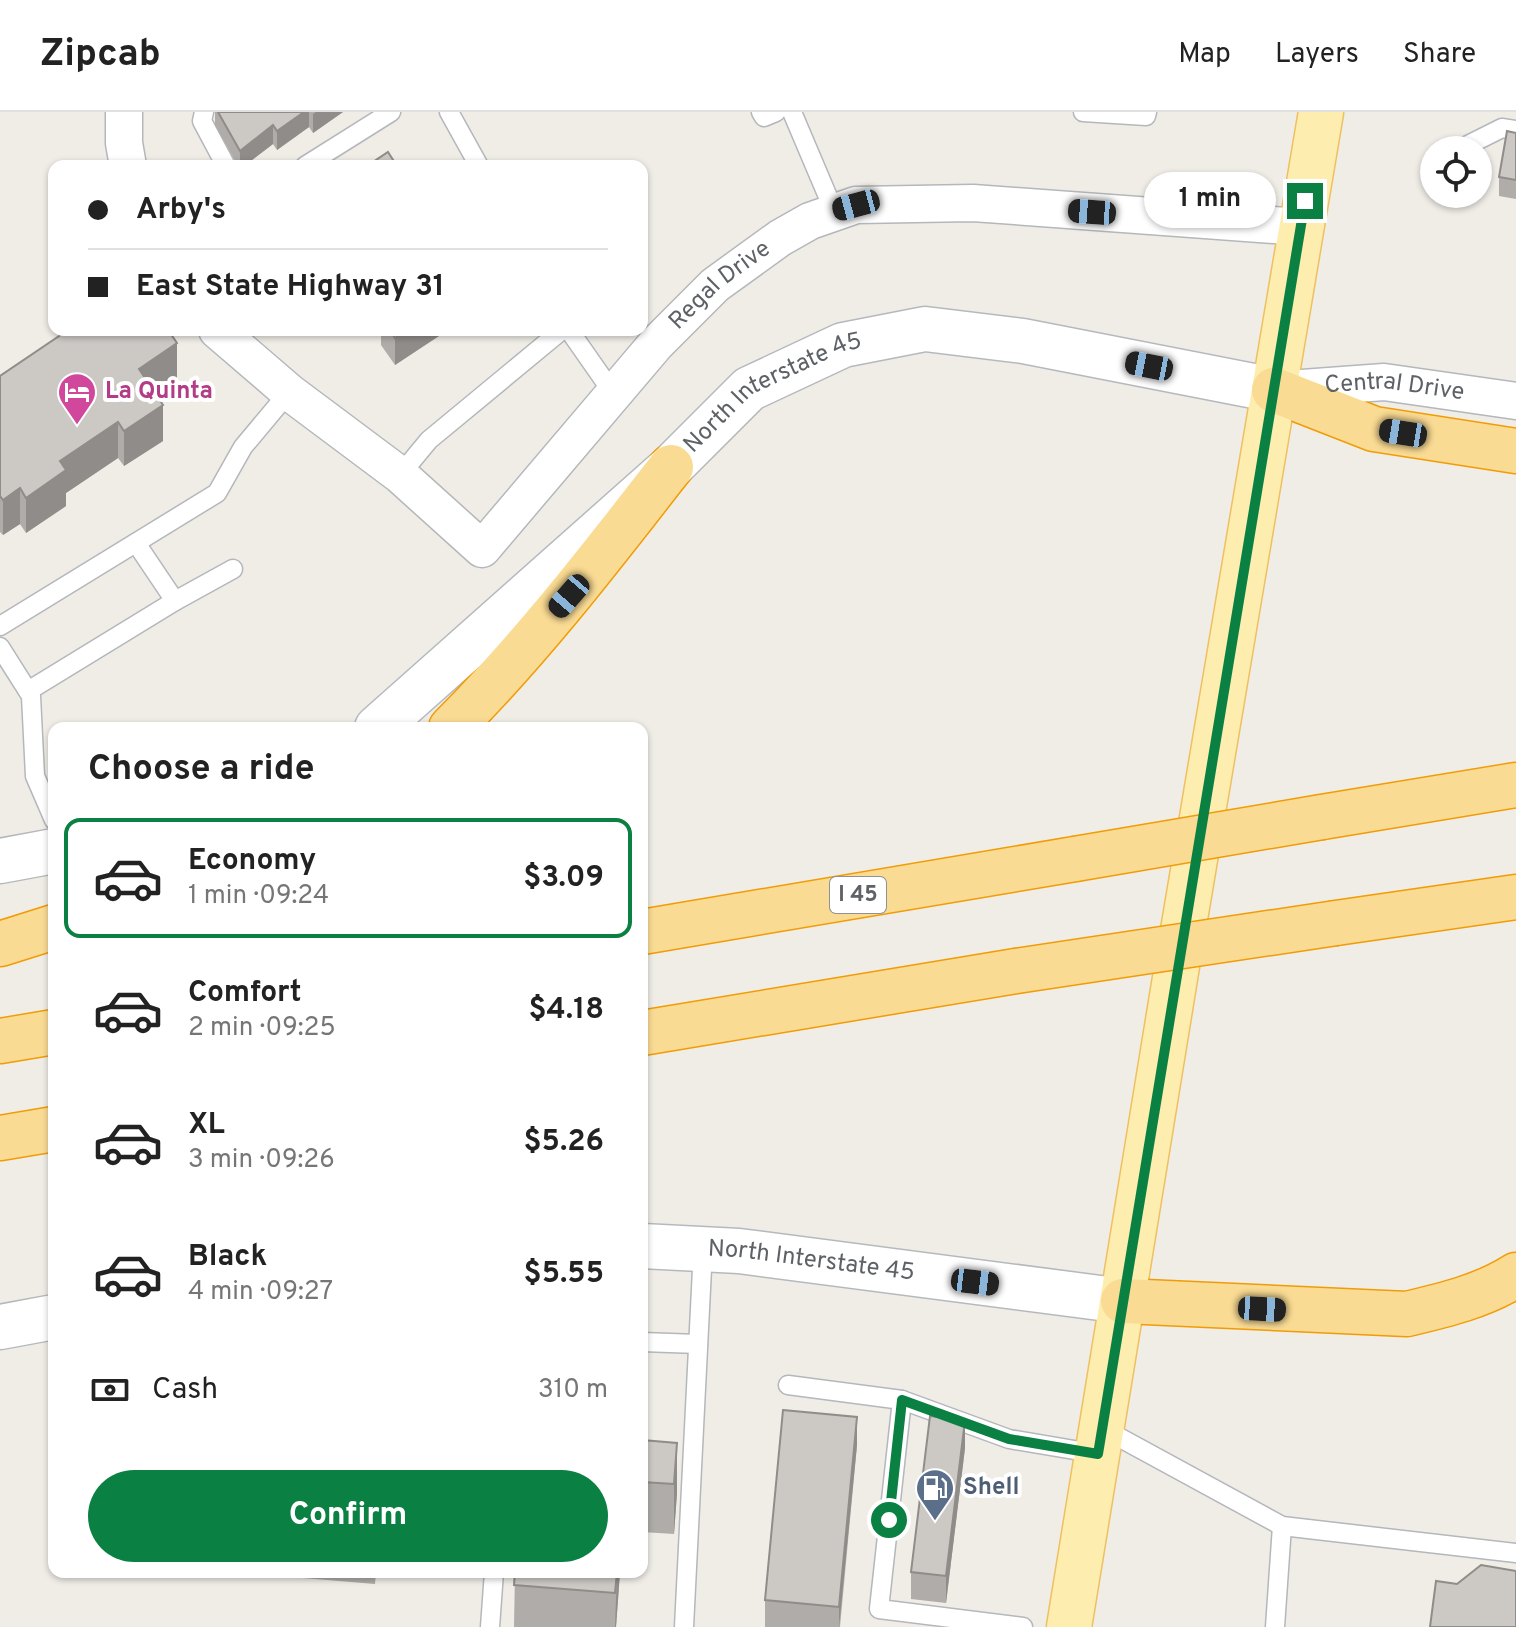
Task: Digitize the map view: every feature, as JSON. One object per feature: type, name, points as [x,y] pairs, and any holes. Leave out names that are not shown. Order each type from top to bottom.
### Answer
[{"type":"highway","points":[[1274,390],[1374,429],[1516,451]]},
{"type":"highway","points":[[457,722],[498,681],[671,467]]},
{"type":"highway","name":"I 45","points":[[648,931],[1516,785]]},
{"type":"highway","points":[[648,1032],[1016,971],[1516,897]]},
{"type":"highway","points":[[0,944],[48,929]]},
{"type":"highway","points":[[0,1041],[48,1033]]},
{"type":"highway","points":[[0,1138],[48,1130]]},
{"type":"highway","points":[[1123,1301],[1407,1314],[1462,1300],[1497,1287],[1516,1275]]},
{"type":"main road","points":[[1069,1627],[1321,112]]},
{"type":"main road","name":"North Interstate 45","points":[[384,722],[671,467],[749,389],[843,345],[925,329],[1023,341],[1274,390]]},
{"type":"main road","points":[[0,861],[48,852]]},
{"type":"main road","name":"North Interstate 45","points":[[648,1246],[739,1251],[1123,1301]]},
{"type":"main road","points":[[0,1327],[48,1318]]},
{"type":"street","points":[[124,112],[127,160]]},
{"type":"street","name":"Regal Drive","points":[[224,336],[289,392],[400,475],[482,549],[656,344],[715,285],[780,238],[834,211],[856,205],[973,203],[1301,227]]},
{"type":"street","name":"Central Drive","points":[[1274,390],[1384,382],[1516,401]]},
{"type":"lane","points":[[204,112],[202,121],[223,160]]},
{"type":"lane","points":[[315,160],[391,112]]},
{"type":"lane","points":[[449,112],[476,160]]},
{"type":"lane","points":[[761,112],[764,117],[776,112]]},
{"type":"lane","points":[[792,112],[834,211]]},
{"type":"lane","points":[[1083,112],[1146,116],[1147,112]]},
{"type":"lane","points":[[1486,136],[1502,128],[1516,130]]},
{"type":"lane","points":[[400,475],[429,440],[555,336]]},
{"type":"lane","points":[[573,336],[613,393]]},
{"type":"lane","points":[[0,626],[217,493],[243,447],[289,392]]},
{"type":"lane","points":[[136,543],[175,601]]},
{"type":"lane","points":[[28,691],[233,569]]},
{"type":"lane","points":[[0,647],[31,696],[35,776],[48,806]]},
{"type":"lane","points":[[684,1627],[703,1249]]},
{"type":"lane","points":[[648,1342],[698,1344]]},
{"type":"lane","points":[[788,1385],[902,1400],[1009,1439],[1100,1441],[1282,1526],[1516,1553]]},
{"type":"lane","points":[[902,1400],[879,1609],[1023,1627]]},
{"type":"lane","points":[[1275,1627],[1282,1526]]},
{"type":"lane","points":[[490,1627],[494,1578]]},
{"type":"building","points":[[218,112],[304,112],[277,131],[273,125],[240,151]]},
{"type":"building","points":[[1507,131],[1516,133],[1516,180],[1499,177]]},
{"type":"building","points":[[388,152],[393,160],[376,160]]},
{"type":"building","name":"La Quinta","points":[[59,336],[172,336],[177,343],[139,369],[163,405],[124,431],[118,422],[60,461],[66,470],[26,498],[20,488],[3,500],[0,496],[0,376]]},
{"type":"building","points":[[783,1410],[857,1417],[839,1607],[765,1600]]},
{"type":"building","points":[[930,1416],[965,1420],[946,1576],[911,1572]]},
{"type":"building","points":[[648,1441],[677,1443],[674,1484],[648,1482]]},
{"type":"building","points":[[1481,1565],[1516,1571],[1516,1627],[1430,1627],[1436,1581],[1457,1584]]},
{"type":"building","points":[[515,1578],[616,1578],[615,1593],[514,1585]]},
{"type":"place","name":"La Quinta","points":[[77,426]]},
{"type":"place","name":"Shell","points":[[935,1522]]},
{"type":"route","points":[[889,1520],[902,1400],[1009,1439],[1098,1454],[1305,201]]}]
